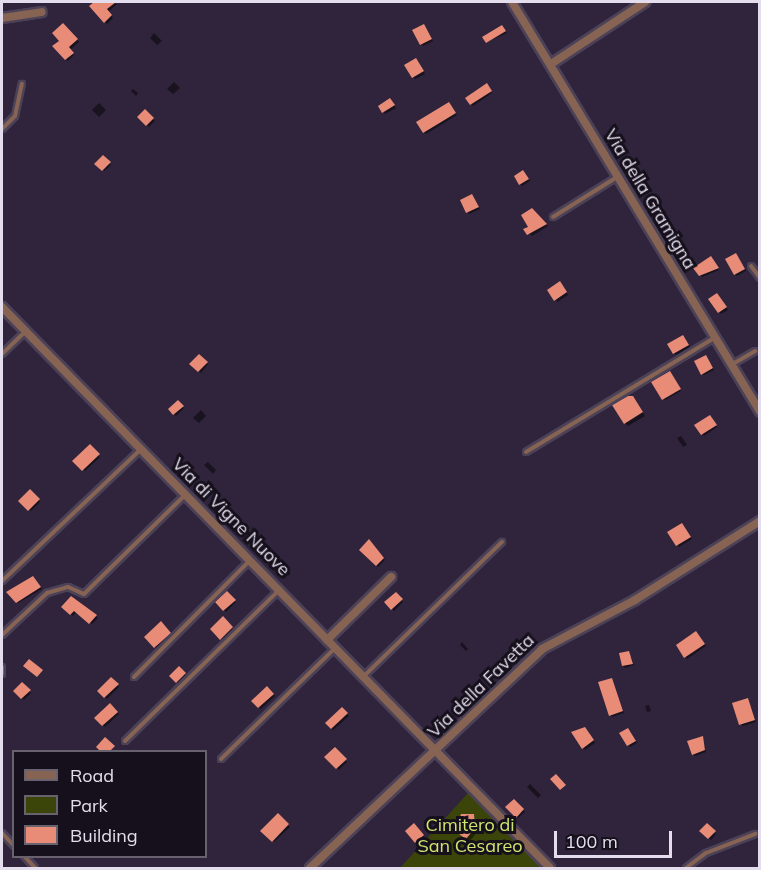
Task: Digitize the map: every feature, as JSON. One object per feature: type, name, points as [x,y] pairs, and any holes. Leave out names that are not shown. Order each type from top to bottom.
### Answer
[{"type":"street","name":"Via della Gramigna","points":[[512,2],[759,412]]},
{"type":"street","points":[[551,64],[645,2]]},
{"type":"street","points":[[2,18],[42,12]]},
{"type":"street","name":"Via di Vigne Nuove","points":[[2,307],[184,496],[550,868]]},
{"type":"street","name":"Via della Favetta","points":[[310,868],[545,646],[635,600],[759,521]]},
{"type":"street","points":[[327,640],[391,577]]},
{"type":"lane","points":[[2,129],[15,116],[22,84]]},
{"type":"lane","points":[[553,218],[617,177]]},
{"type":"lane","points":[[751,266],[759,278]]},
{"type":"lane","points":[[2,354],[25,332]]},
{"type":"lane","points":[[526,452],[714,338]]},
{"type":"lane","points":[[730,365],[755,351]]},
{"type":"lane","points":[[2,581],[141,449]]},
{"type":"lane","points":[[2,635],[47,593],[68,587],[84,594],[184,496]]},
{"type":"lane","points":[[363,677],[502,542]]},
{"type":"lane","points":[[134,677],[250,561]]},
{"type":"lane","points":[[125,741],[279,590]]},
{"type":"lane","points":[[221,759],[335,648]]},
{"type":"lane","points":[[2,668],[2,674]]},
{"type":"lane","points":[[686,868],[706,853],[755,834]]},
{"type":"green space","name":"Cimitero di San Cesareo","points":[[469,792],[544,868],[400,868]]},
{"type":"building","points":[[94,2],[116,2],[107,9],[112,15],[104,23],[89,6]]},
{"type":"building","points":[[63,23],[78,39],[69,47],[74,53],[65,60],[52,46],[59,41],[52,33]]},
{"type":"building","points":[[424,24],[432,39],[420,45],[412,30]]},
{"type":"building","points":[[502,25],[506,31],[486,43],[482,37]]},
{"type":"building","points":[[416,58],[424,71],[412,78],[404,65]]},
{"type":"building","points":[[487,83],[492,91],[470,105],[465,98]]},
{"type":"building","points":[[390,98],[395,105],[382,113],[378,106]]},
{"type":"building","points":[[449,102],[456,113],[423,133],[416,122]]},
{"type":"building","points":[[145,109],[154,118],[146,126],[137,117]]},
{"type":"building","points":[[103,155],[111,162],[102,171],[94,164]]},
{"type":"building","points":[[523,170],[529,179],[519,185],[514,176]]},
{"type":"building","points":[[472,194],[479,207],[466,213],[460,200]]},
{"type":"building","points":[[532,208],[547,224],[527,235],[523,229],[528,227],[521,215]]},
{"type":"building","points":[[736,253],[745,269],[734,275],[725,259]]},
{"type":"building","points":[[711,256],[719,268],[699,276],[693,268]]},
{"type":"building","points":[[560,281],[567,292],[554,301],[547,290]]},
{"type":"building","points":[[717,293],[727,307],[718,313],[708,299]]},
{"type":"building","points":[[683,335],[689,345],[673,354],[667,344]]},
{"type":"building","points":[[199,354],[208,362],[198,372],[189,364]]},
{"type":"building","points":[[706,355],[713,368],[701,375],[694,361]]},
{"type":"building","points":[[670,371],[681,389],[662,400],[651,382]]},
{"type":"building","points":[[628,396],[633,396],[643,412],[624,424],[612,405]]},
{"type":"building","points":[[178,400],[184,406],[173,415],[168,409]]},
{"type":"building","points":[[710,415],[717,425],[701,435],[694,425]]},
{"type":"building","points":[[90,444],[100,454],[82,471],[72,461]]},
{"type":"building","points":[[30,489],[40,499],[28,511],[18,501]]},
{"type":"building","points":[[682,523],[691,537],[676,546],[667,532]]},
{"type":"building","points":[[369,539],[384,558],[376,566],[359,550]]},
{"type":"building","points":[[33,576],[41,587],[16,603],[6,592]]},
{"type":"building","points":[[227,591],[236,600],[223,611],[215,602]]},
{"type":"building","points":[[396,592],[403,599],[391,610],[384,602]]},
{"type":"building","points":[[71,596],[97,615],[89,624],[74,611],[70,615],[61,607]]},
{"type":"building","points":[[223,616],[233,627],[220,640],[210,629]]},
{"type":"building","points":[[161,621],[171,633],[154,648],[144,637]]},
{"type":"building","points":[[696,631],[705,644],[684,658],[676,645]]},
{"type":"building","points":[[629,651],[633,664],[622,666],[619,653]]},
{"type":"building","points":[[29,659],[43,670],[37,677],[23,666]]},
{"type":"building","points":[[179,666],[186,673],[176,683],[169,676]]},
{"type":"building","points":[[111,677],[119,684],[104,698],[97,691]]},
{"type":"building","points":[[612,678],[623,711],[609,716],[598,682]]},
{"type":"building","points":[[22,682],[31,690],[21,699],[13,691]]},
{"type":"building","points":[[267,686],[274,694],[258,708],[251,701]]},
{"type":"building","points":[[748,698],[755,720],[739,725],[732,703]]},
{"type":"building","points":[[110,703],[118,712],[102,726],[94,718]]},
{"type":"building","points":[[342,707],[348,713],[331,729],[325,723]]},
{"type":"building","points":[[585,727],[594,740],[582,749],[571,732]]},
{"type":"building","points":[[628,728],[636,741],[627,746],[619,733]]},
{"type":"building","points":[[703,736],[705,750],[692,755],[687,741]]},
{"type":"building","points":[[105,737],[115,746],[111,750],[99,750],[96,747]]},
{"type":"building","points":[[335,747],[347,759],[336,769],[324,757]]},
{"type":"building","points":[[556,774],[566,785],[560,790],[550,779]]},
{"type":"building","points":[[514,799],[524,809],[516,818],[505,807]]},
{"type":"building","points":[[278,813],[289,824],[272,842],[260,831]]},
{"type":"building","points":[[461,814],[474,814],[475,828],[466,839],[455,831]]},
{"type":"building","points":[[414,823],[424,835],[415,843],[405,831]]},
{"type":"building","points":[[707,823],[716,831],[708,839],[699,831]]}]
